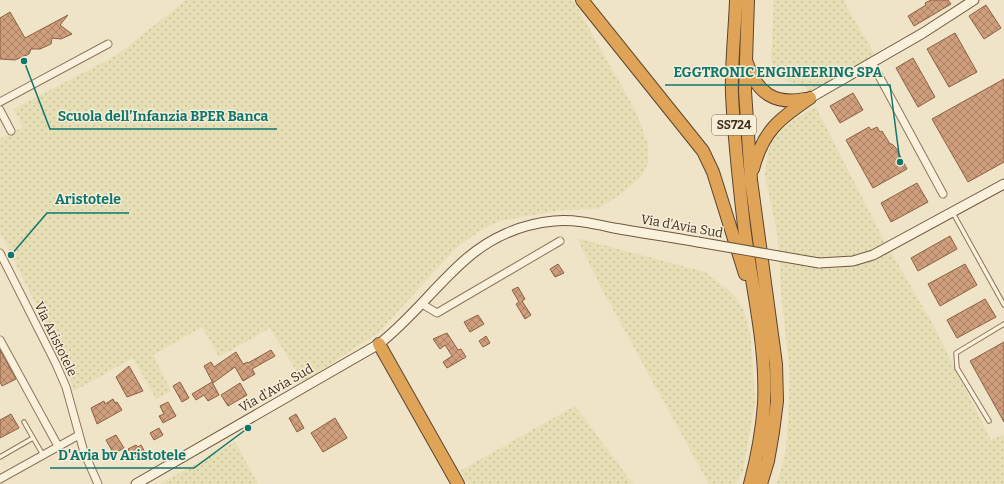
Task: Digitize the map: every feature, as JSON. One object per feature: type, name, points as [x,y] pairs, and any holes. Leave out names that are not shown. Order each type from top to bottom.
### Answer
[{"type":"highway","points":[[582,0],[703,151],[713,172],[746,278],[760,331]]},
{"type":"highway","name":"SS724","points":[[736,0],[732,93],[736,152],[750,268],[760,331],[764,404],[756,460],[750,484]]},
{"type":"highway","name":"SS724","points":[[748,0],[744,91],[751,180],[776,364],[777,401],[768,461],[761,484]]},
{"type":"highway","points":[[745,56],[750,73],[763,92],[772,98],[785,101],[810,98]]},
{"type":"highway","points":[[751,180],[757,154],[769,130],[790,112],[810,98]]},
{"type":"highway","points":[[379,344],[458,484]]},
{"type":"street","points":[[810,98],[924,33],[974,0]]},
{"type":"street","points":[[0,102],[108,44]]},
{"type":"street","points":[[872,63],[943,194]]},
{"type":"street","points":[[0,110],[11,131]]},
{"type":"street","name":"Via d'Avia Sud","points":[[136,484],[379,344],[392,334],[466,259],[482,246],[506,233],[528,226],[554,221],[580,222],[819,263],[853,261],[873,255],[1004,184]]},
{"type":"street","points":[[422,304],[437,313],[560,241]]},
{"type":"street","name":"Via Aristotele","points":[[0,253],[66,387],[84,452],[98,484]]},
{"type":"street","points":[[0,340],[58,446]]},
{"type":"street","points":[[0,479],[79,435]]},
{"type":"lane","points":[[953,212],[1004,305]]},
{"type":"lane","points":[[989,421],[957,368],[956,353],[1004,324]]},
{"type":"lane","points":[[24,422],[43,455]]},
{"type":"lane","points":[[0,457],[33,438]]},
{"type":"shaded area","points":[[186,0],[573,0],[635,110],[648,144],[648,163],[641,177],[621,194],[598,209],[562,210],[499,221],[479,231],[456,248],[378,333],[303,382],[270,328],[219,357],[202,327],[153,355],[171,391],[156,399],[133,358],[74,391],[61,355],[0,232],[0,139],[23,127],[14,109],[117,55]]},
{"type":"shaded area","points":[[774,0],[846,0],[844,2],[875,55],[809,93],[805,86],[786,81],[777,74],[771,59]]},
{"type":"shaded area","points":[[815,106],[885,242],[931,321],[991,440],[1004,435],[1004,484],[777,484],[786,451],[790,377],[781,292],[778,238],[765,175],[768,151],[776,133]]},
{"type":"shaded area","points":[[577,238],[705,272],[733,294],[744,310],[751,339],[755,402],[743,471],[736,484],[709,484],[603,291]]},
{"type":"shaded area","points":[[575,406],[633,484],[468,484],[460,471]]},
{"type":"shaded area","points":[[235,442],[258,484],[160,484]]},
{"type":"building","points":[[931,0],[948,0],[951,4],[914,26],[908,16],[926,5],[925,3]]},
{"type":"building","points":[[986,5],[1001,28],[984,39],[969,16]]},
{"type":"building","points":[[10,12],[25,38],[68,15],[60,25],[72,34],[61,39],[52,38],[51,44],[40,49],[31,49],[29,54],[15,60],[0,59],[0,18]]},
{"type":"building","points":[[955,33],[977,72],[949,87],[927,49]]},
{"type":"building","points":[[913,58],[935,97],[918,107],[896,68]]},
{"type":"building","points":[[1004,79],[1004,162],[968,182],[932,119]]},
{"type":"building","points":[[853,93],[863,110],[840,123],[830,106]]},
{"type":"building","points":[[869,127],[871,130],[877,127],[880,132],[882,131],[890,144],[896,148],[907,169],[873,188],[846,140]]},
{"type":"building","points":[[917,183],[928,202],[891,222],[881,203]]},
{"type":"building","points":[[950,236],[957,249],[918,271],[911,258]]},
{"type":"building","points":[[558,264],[564,273],[555,277],[550,269]]},
{"type":"building","points":[[965,264],[977,285],[940,306],[928,284]]},
{"type":"building","points":[[518,287],[525,299],[522,301],[531,315],[525,319],[516,304],[519,302],[512,290]]},
{"type":"building","points":[[985,299],[996,317],[957,338],[947,320]]},
{"type":"building","points":[[478,315],[484,324],[470,332],[464,322]]},
{"type":"building","points":[[447,333],[458,350],[461,349],[466,357],[447,368],[443,362],[452,356],[445,345],[440,349],[433,339]]},
{"type":"building","points":[[486,336],[490,343],[483,347],[479,341]]},
{"type":"building","points":[[1004,342],[1004,422],[970,361]]},
{"type":"building","points":[[0,350],[16,379],[2,386],[0,382]]},
{"type":"building","points":[[271,350],[275,356],[252,369],[255,374],[243,381],[235,367],[213,383],[204,366],[211,362],[214,367],[236,352],[243,364],[248,363]]},
{"type":"building","points":[[129,366],[143,391],[127,397],[116,377]]},
{"type":"building","points":[[180,382],[189,398],[182,402],[173,386]]},
{"type":"building","points":[[212,382],[219,395],[208,401],[204,395],[196,400],[192,394]]},
{"type":"building","points":[[240,383],[247,395],[228,406],[221,395]]},
{"type":"building","points":[[113,399],[122,410],[97,424],[91,408],[104,401],[105,404]]},
{"type":"building","points":[[168,402],[176,416],[163,423],[159,416],[164,414],[160,406]]},
{"type":"building","points":[[11,414],[19,428],[0,438],[0,420]]},
{"type":"building","points":[[296,414],[304,428],[297,432],[289,418]]},
{"type":"building","points":[[335,418],[347,438],[323,452],[311,433]]},
{"type":"building","points":[[159,428],[163,435],[154,440],[150,433]]},
{"type":"building","points":[[116,435],[124,448],[114,454],[106,440]]},
{"type":"building","points":[[136,445],[138,447],[141,445],[145,452],[134,459],[128,449]]},
{"type":"place","name":"Scuola dell’Infanzia BPER Banca","points":[[24,61]]},
{"type":"place","name":"EGGTRONIC ENGINEERING SPA","points":[[900,162]]},
{"type":"place","name":"Aristotele","points":[[11,255]]},
{"type":"place","name":"D'Avia bv Aristotele","points":[[248,428]]}]
